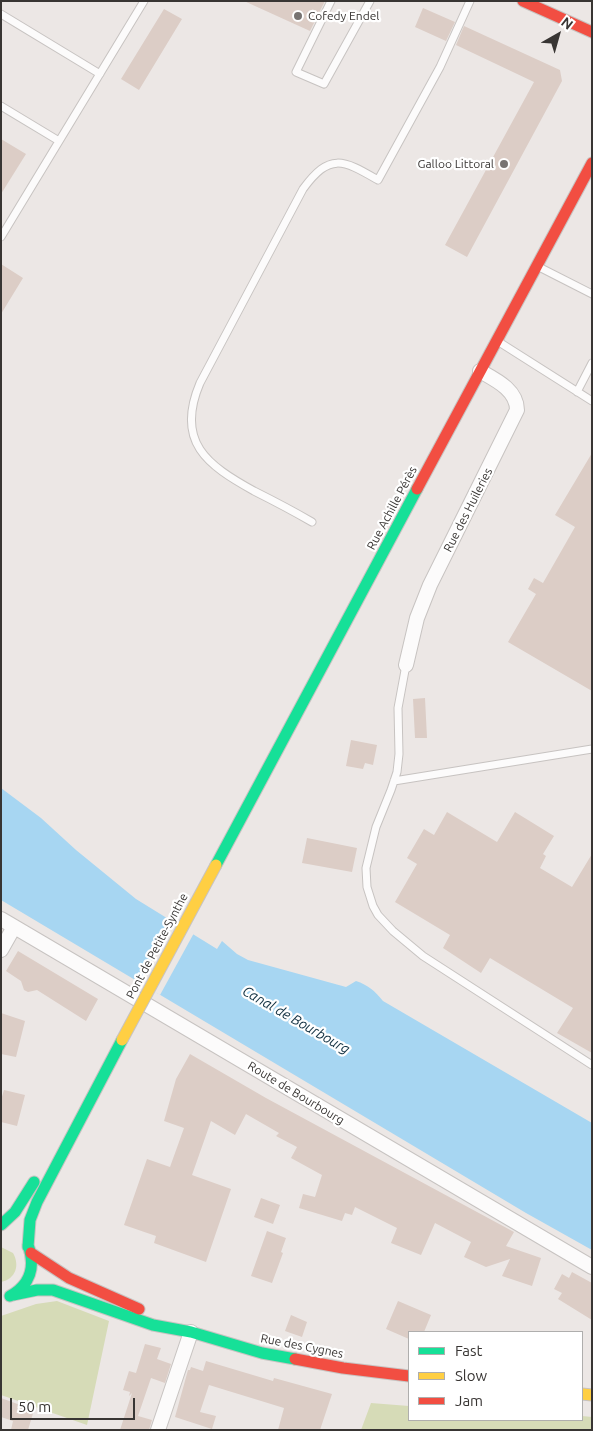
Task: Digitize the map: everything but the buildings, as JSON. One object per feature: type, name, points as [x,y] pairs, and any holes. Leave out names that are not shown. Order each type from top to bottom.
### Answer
[{"type":"street","points":[[523,1],[592,32]]},
{"type":"street","name":"Rue Achille Pérès","points":[[216,865],[592,163]]},
{"type":"street","name":"Rue des Huileries","points":[[406,665],[417,618],[430,585],[517,410],[516,398],[512,393],[480,371]]},
{"type":"street","name":"Pont de Petite-Synthe","points":[[122,1040],[216,865]]},
{"type":"street","name":"Route de Bourbourg","points":[[1,919],[592,1267]]},
{"type":"street","points":[[1,950],[14,927]]},
{"type":"street","points":[[50,1152],[122,1040]]},
{"type":"street","points":[[13,1295],[24,1287],[33,1266],[29,1226],[34,1208],[122,1040]]},
{"type":"street","points":[[8,1230],[38,1175]]},
{"type":"street","name":"Rue des Cygnes","points":[[8,1230],[46,1265],[62,1274],[191,1332]]},
{"type":"street","name":"Rue des Cygnes","points":[[1,1298],[37,1290],[53,1290],[136,1320],[191,1332],[262,1353],[343,1368],[408,1376]]},
{"type":"street","points":[[158,1430],[191,1332]]},
{"type":"lane","points":[[1,237],[144,1]]},
{"type":"lane","points":[[331,1],[296,72],[324,84],[370,1]]},
{"type":"lane","points":[[312,522],[230,478],[206,457],[196,441],[191,425],[193,401],[200,383],[303,189],[317,172],[333,163],[350,165],[378,180],[440,67],[470,1]]},
{"type":"lane","points":[[1,14],[100,74]]},
{"type":"lane","points":[[1,106],[59,141]]},
{"type":"lane","points":[[536,266],[592,294]]},
{"type":"lane","points":[[496,341],[592,401]]},
{"type":"lane","points":[[577,392],[592,363]]},
{"type":"lane","points":[[406,665],[399,696],[399,754],[394,781],[376,827],[366,868],[367,887],[370,898],[378,915],[403,940],[423,956],[592,1065]]},
{"type":"lane","points":[[394,781],[592,749]]},
{"type":"green space","points":[[1,1247],[13,1253],[16,1267],[10,1278],[1,1282]]},
{"type":"green space","points":[[57,1301],[109,1321],[87,1425],[1,1395],[1,1316],[36,1304]]},
{"type":"green space","points":[[371,1403],[408,1406],[408,1421],[583,1421],[583,1416],[592,1417],[592,1430],[361,1430]]},
{"type":"water","name":"Canal de Bourbourg","points":[[1,788],[41,818],[76,850],[136,899],[217,949],[222,941],[237,954],[248,960],[346,987],[356,981],[371,989],[383,1001],[592,1123],[592,1250],[526,1213],[1,900]]},
{"type":"pier","points":[[173,921],[194,933],[160,995],[139,983]]},
{"type":"traffic: fast","points":[[216,865],[417,489]]},
{"type":"traffic: fast","points":[[28,1247],[30,1220],[37,1202],[122,1040]]},
{"type":"traffic: fast","points":[[1,1225],[15,1212],[34,1182]]},
{"type":"traffic: fast","points":[[10,1296],[17,1292],[30,1275],[31,1261],[28,1245]]},
{"type":"traffic: fast","points":[[13,1295],[37,1290],[53,1290],[153,1325],[191,1332],[262,1353],[295,1359]]},
{"type":"traffic: slow","points":[[122,1040],[216,865]]},
{"type":"traffic: slow","points":[[583,1394],[592,1395]]},
{"type":"traffic: jam","points":[[523,1],[592,32]]},
{"type":"traffic: jam","points":[[417,489],[592,163]]},
{"type":"traffic: jam","points":[[31,1253],[69,1278],[139,1309]]},
{"type":"traffic: jam","points":[[295,1359],[343,1368],[408,1376]]},
{"type":"place","name":"Cofedy Endel","points":[[298,16]]},
{"type":"place","name":"Galloo Littoral","points":[[504,164]]}]
